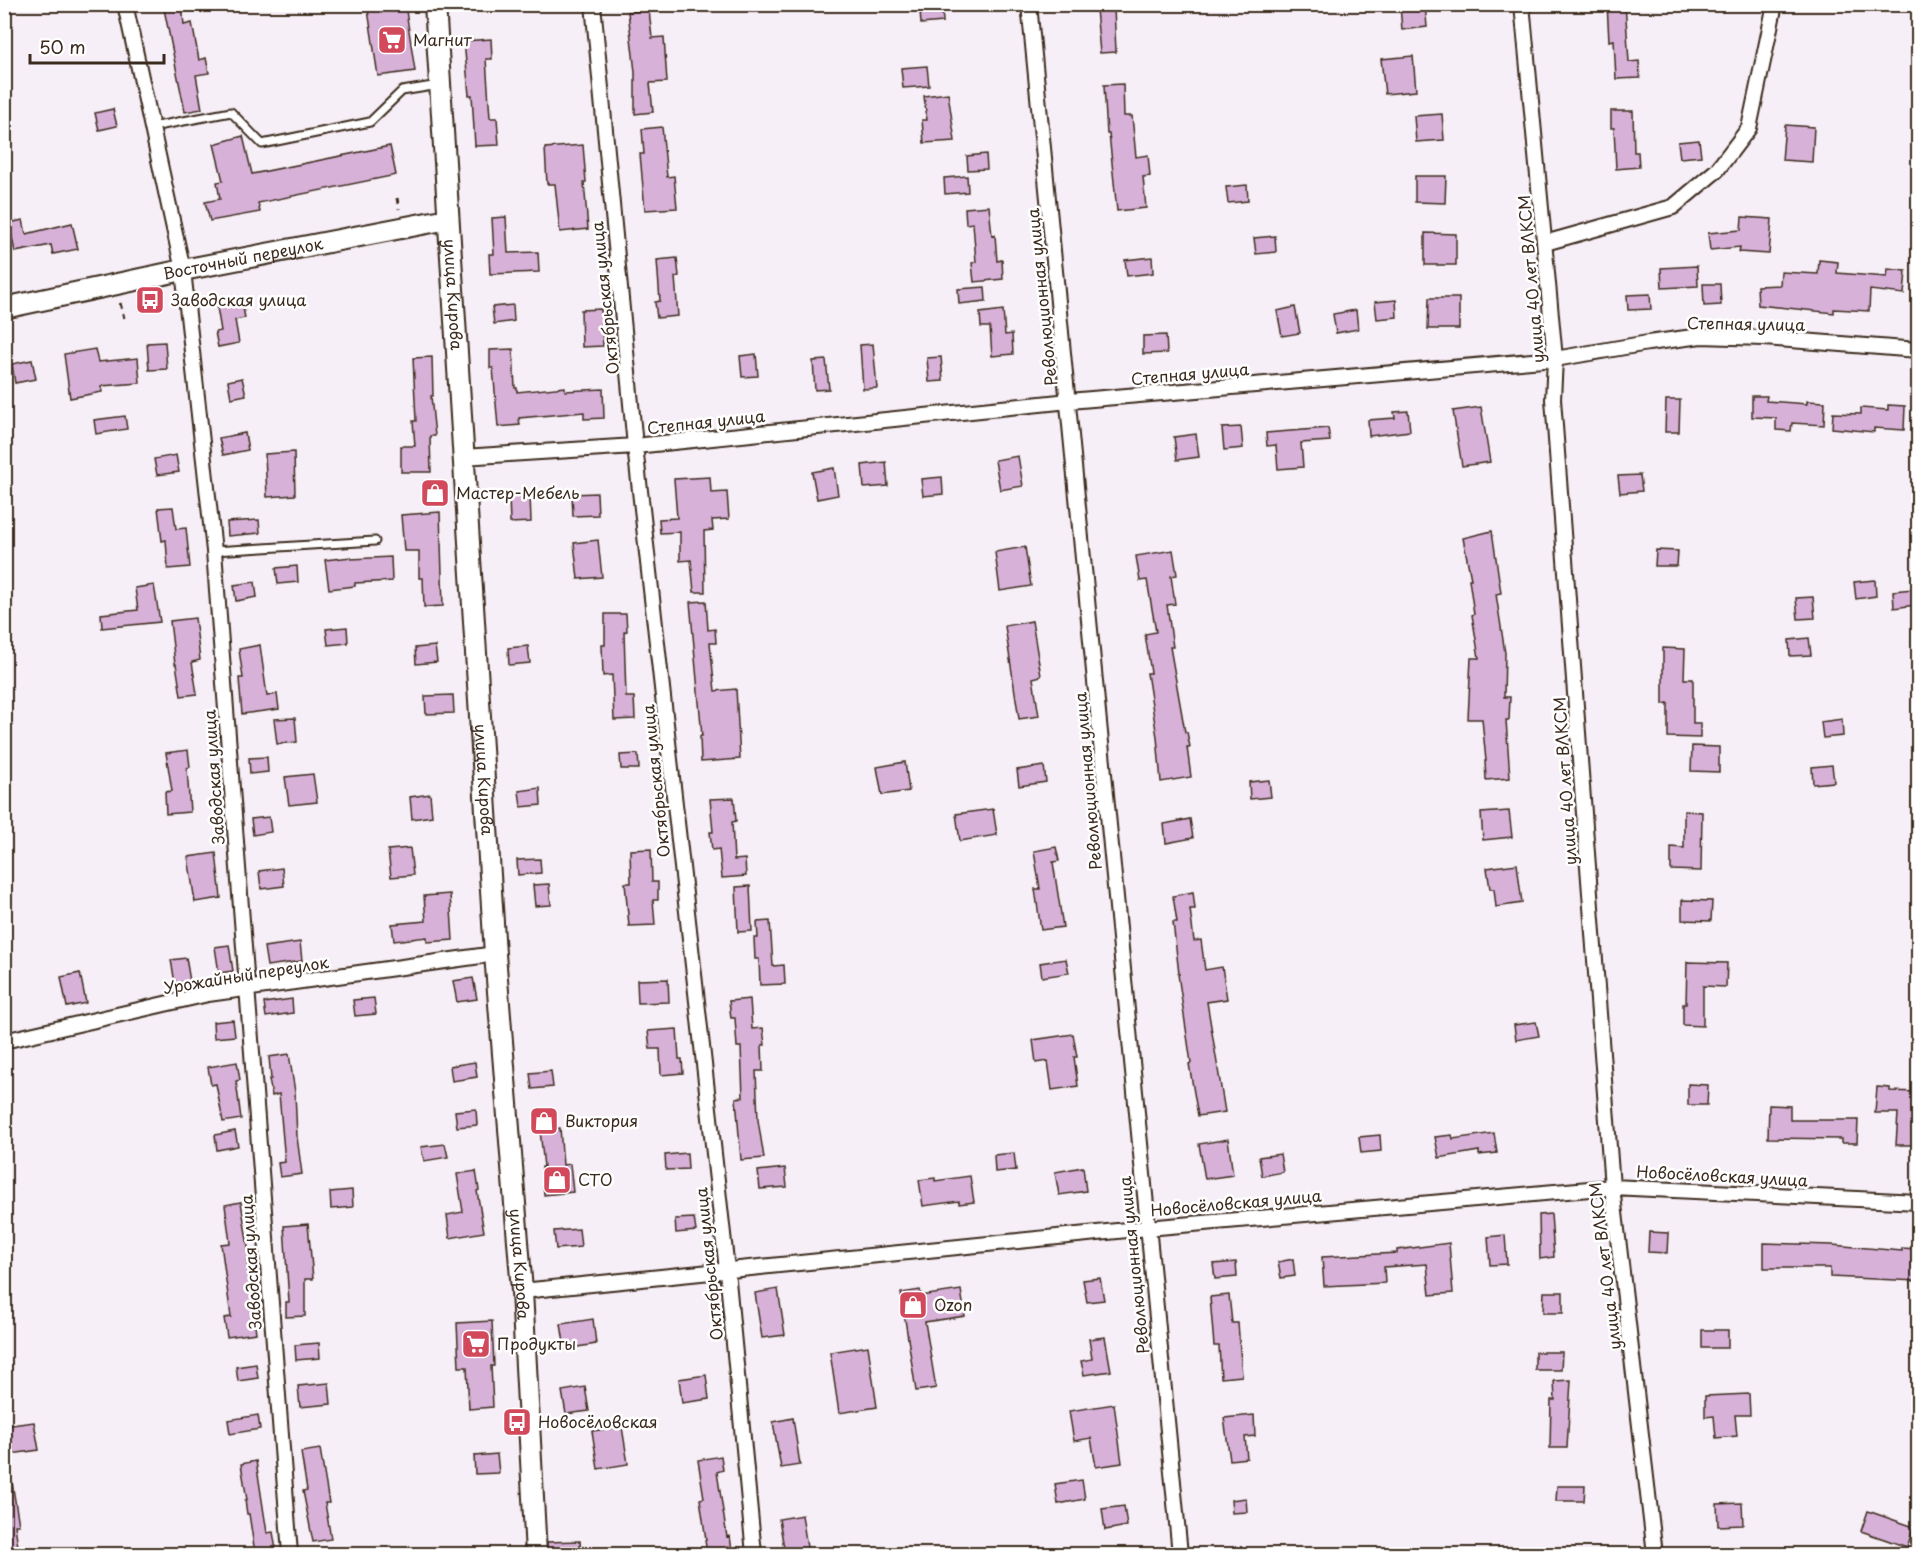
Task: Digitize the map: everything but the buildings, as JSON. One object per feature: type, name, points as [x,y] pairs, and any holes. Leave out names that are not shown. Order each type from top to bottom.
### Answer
[{"type":"street","name":"Заводская улица","points":[[124,4],[183,270],[214,550],[290,1554]]},
{"type":"street","name":"улица Кирова","points":[[435,4],[495,954],[522,1291],[536,1554]]},
{"type":"street","name":"Октябрьская улица","points":[[593,4],[635,446],[727,1270],[754,1554]]},
{"type":"street","name":"Революционная улица","points":[[1029,4],[1180,1554]]},
{"type":"street","name":"улица 40 лет ВЛКСМ","points":[[1522,4],[1555,359],[1553,399],[1612,1187],[1655,1554]]},
{"type":"street","points":[[1545,243],[1673,207],[1717,170],[1749,128],[1775,4]]},
{"type":"street","name":"Восточный переулок","points":[[4,308],[183,270],[448,219]]},
{"type":"street","name":"Степная улица","points":[[463,457],[635,446],[1069,401],[1555,359],[1701,336],[1764,338],[1918,350]]},
{"type":"street","name":"Урожайный переулок","points":[[4,1041],[208,994],[495,954]]},
{"type":"street","name":"Новосёловская улица","points":[[522,1291],[1147,1228],[1612,1187],[1918,1202]]},
{"type":"lane","points":[[152,127],[231,112],[262,144],[370,122],[402,91],[440,85]]},
{"type":"lane","points":[[214,550],[375,541]]},
{"type":"place","name":"Магнит","points":[[392,40]]},
{"type":"place","name":"Заводская улица","points":[[150,300]]},
{"type":"place","name":"Мастер-Мебель","points":[[435,493]]},
{"type":"place","name":"Виктория","points":[[544,1121]]},
{"type":"place","name":"СТО","points":[[557,1180]]},
{"type":"place","name":"Ozon","points":[[913,1305]]},
{"type":"place","name":"Продукты","points":[[476,1344]]},
{"type":"place","name":"Новосёловская","points":[[517,1422]]}]
